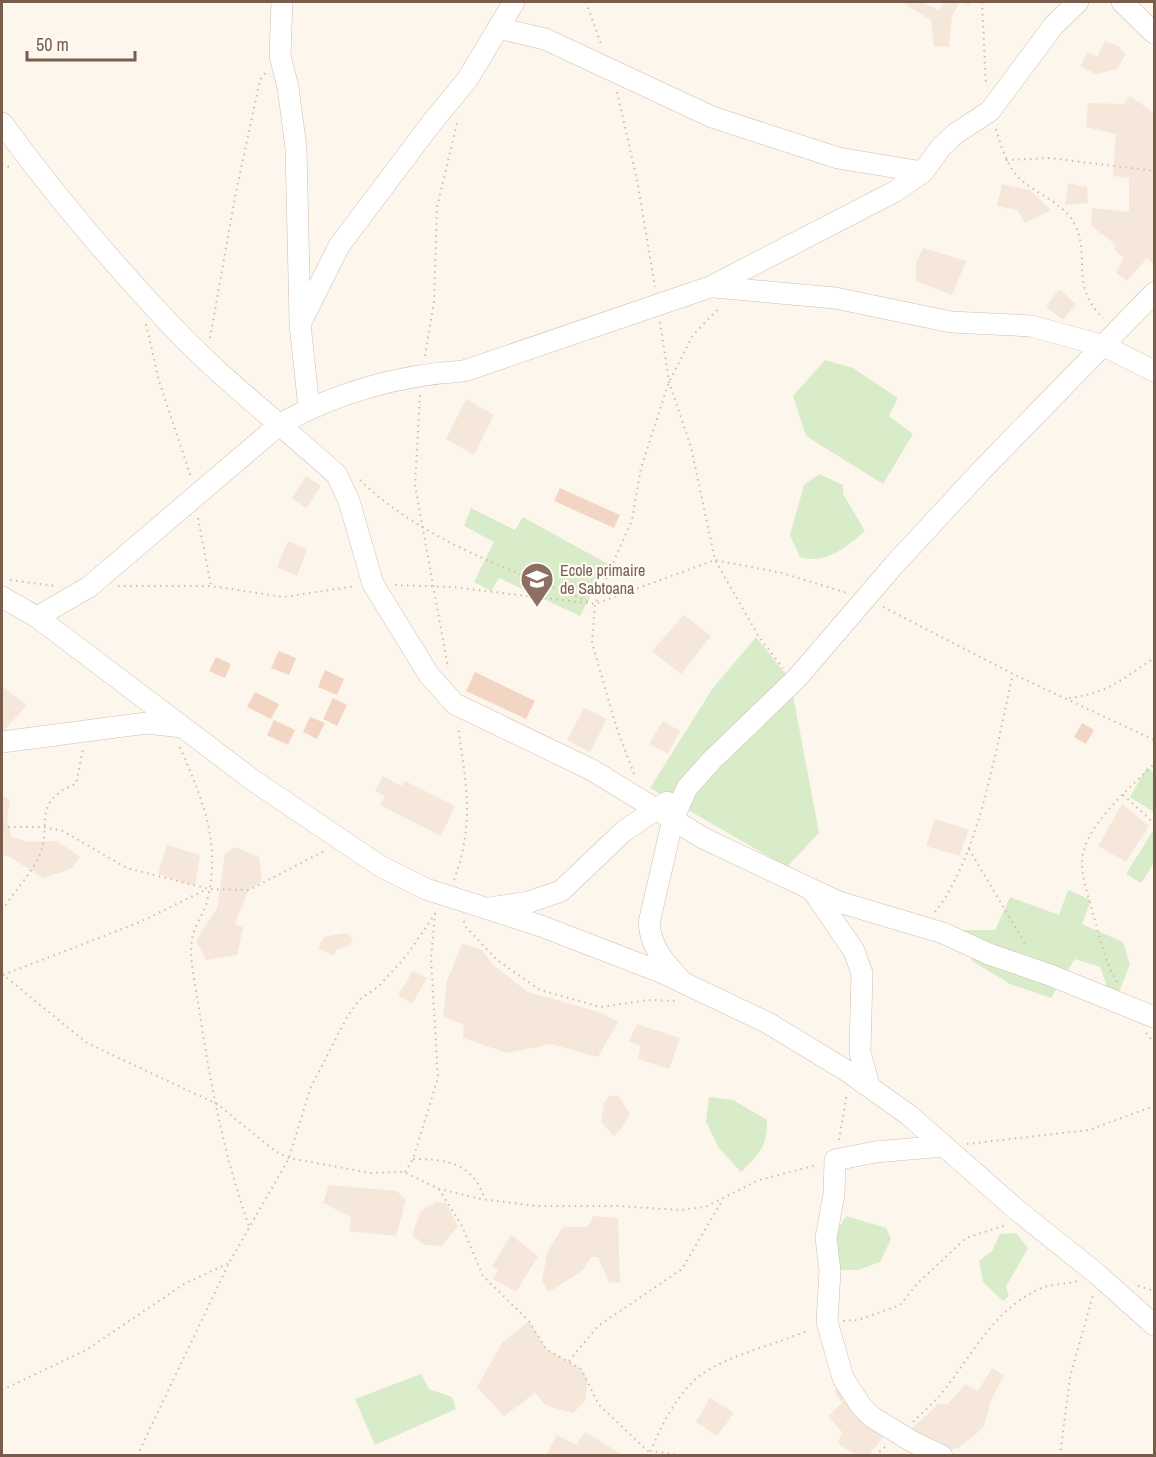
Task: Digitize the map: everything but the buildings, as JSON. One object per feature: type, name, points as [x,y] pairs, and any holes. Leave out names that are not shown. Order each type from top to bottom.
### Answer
[{"type":"street","points":[[282,2],[280,56],[288,87],[296,148],[300,324],[309,408]]},
{"type":"street","points":[[300,324],[339,246],[433,121],[467,80],[514,2]]},
{"type":"street","points":[[37,617],[88,587],[280,423],[309,408],[366,387],[422,374],[464,371],[710,287],[894,192],[923,172],[941,147],[955,134],[990,111],[1054,25],[1078,2]]},
{"type":"street","points":[[1122,2],[1155,33]]},
{"type":"street","points":[[498,28],[545,39],[712,117],[838,158],[923,172]]},
{"type":"street","points":[[2,123],[99,248],[206,360],[338,475],[349,501],[373,584],[429,675],[455,704],[592,770],[703,838],[839,902],[944,933],[989,954],[1050,975],[1145,1013]]},
{"type":"street","points":[[710,287],[835,298],[951,322],[1031,326],[1111,339],[1155,371]]},
{"type":"street","points":[[484,908],[529,902],[561,891],[624,831],[659,810],[687,788],[712,760],[797,678],[864,598],[981,471],[1155,293]]},
{"type":"street","points":[[2,597],[37,617],[177,727],[255,781],[380,866],[426,889],[447,904],[484,908],[541,926],[685,992],[768,1023],[861,1081],[910,1116],[1018,1211],[1097,1274],[1155,1325]]},
{"type":"street","points":[[2,742],[147,723],[177,727]]},
{"type":"street","points":[[659,810],[656,885],[649,923],[650,940],[685,992]]},
{"type":"street","points":[[813,890],[854,951],[862,973],[861,1081]]},
{"type":"street","points":[[942,1455],[872,1417],[861,1406],[843,1378],[827,1322],[830,1271],[826,1238],[834,1194],[835,1160],[867,1154],[944,1146]]},
{"type":"path","points":[[586,2],[592,24],[613,70],[638,180],[669,382],[691,447],[715,560],[759,637],[789,676],[797,678]]},
{"type":"path","points":[[982,2],[983,71],[990,111],[1006,160],[1018,176],[1062,210],[1074,223],[1079,240],[1084,290],[1089,305],[1111,339]]},
{"type":"path","points":[[206,360],[233,203],[260,80],[280,56]]},
{"type":"path","points":[[1006,160],[1050,158],[1155,171]]},
{"type":"path","points":[[659,810],[616,726],[592,643],[595,604],[632,520],[641,468],[669,382],[693,335],[741,288]]},
{"type":"path","points":[[144,317],[159,381],[190,472],[211,586]]},
{"type":"path","points":[[353,474],[368,488],[422,526],[471,553],[595,604]]},
{"type":"path","points":[[88,587],[211,586],[284,597],[373,584],[452,587],[595,604],[715,560],[782,573],[864,598],[1013,675],[1155,740]]},
{"type":"path","points":[[2,579],[57,586]]},
{"type":"path","points":[[1066,698],[1094,695],[1155,658]]},
{"type":"path","points":[[921,927],[951,890],[969,849],[1013,675]]},
{"type":"path","points":[[404,1172],[413,1159],[438,1078],[431,959],[462,858],[469,813],[455,704]]},
{"type":"path","points":[[177,727],[210,823],[213,856],[207,902],[192,938],[193,968],[234,1184],[250,1229]]},
{"type":"path","points":[[2,910],[39,856],[45,812],[52,799],[62,789],[76,784],[86,730]]},
{"type":"path","points":[[1120,986],[1102,949],[1083,870],[1083,852],[1107,810],[1155,764]]},
{"type":"path","points":[[1122,795],[1155,823]]},
{"type":"path","points":[[2,827],[43,827],[63,831],[127,868],[209,888],[249,890],[344,842]]},
{"type":"path","points":[[969,849],[1027,948]]},
{"type":"path","points":[[2,974],[140,922],[209,888]]},
{"type":"path","points":[[426,889],[447,904],[497,960],[540,990],[601,1007],[685,992]]},
{"type":"path","points":[[137,1455],[229,1263],[289,1158],[310,1089],[346,1019],[359,1000],[379,986],[447,904]]},
{"type":"path","points":[[2,974],[87,1043],[218,1104],[275,1151],[289,1158],[370,1173],[404,1172],[439,1189],[481,1199],[536,1206],[699,1209],[776,1174],[835,1160],[847,1093],[861,1081]]},
{"type":"path","points":[[1145,1013],[1148,1036],[1155,1042]]},
{"type":"path","points":[[944,1146],[1089,1130],[1155,1106]]},
{"type":"path","points":[[413,1159],[443,1159],[468,1172],[479,1184],[483,1194],[481,1199]]},
{"type":"path","points":[[439,1189],[462,1226],[483,1276],[529,1321],[546,1349],[581,1369],[599,1405],[653,1455]]},
{"type":"path","points":[[568,1362],[598,1326],[682,1269],[723,1199]]},
{"type":"path","points":[[2,1390],[86,1350],[184,1284],[229,1263]]},
{"type":"path","points":[[875,1455],[945,1390],[992,1326],[1023,1299],[1044,1287],[1066,1285],[1097,1274]]},
{"type":"path","points":[[1060,1455],[1070,1377],[1089,1317],[1097,1274]]},
{"type":"path","points":[[651,1451],[687,1455]]},
{"type":"shaded area","points":[[901,2],[922,2],[939,10],[944,2],[960,2],[952,16],[949,47],[934,46],[931,20]]},
{"type":"shaded area","points":[[1105,41],[1117,45],[1126,54],[1117,69],[1096,74],[1080,66],[1088,52],[1097,57]]},
{"type":"shaded area","points":[[1130,96],[1154,113],[1154,265],[1147,258],[1127,281],[1116,273],[1124,258],[1114,249],[1116,245],[1091,226],[1092,208],[1129,212],[1129,178],[1113,176],[1116,134],[1086,127],[1088,103],[1124,104]]},
{"type":"shaded area","points":[[1068,183],[1087,187],[1088,203],[1065,205]]},
{"type":"shaded area","points":[[1002,184],[1030,190],[1051,210],[1025,223],[1017,210],[997,206]]},
{"type":"shaded area","points":[[923,248],[966,261],[952,295],[916,281],[916,263]]},
{"type":"shaded area","points":[[1059,289],[1076,304],[1063,320],[1046,307]]},
{"type":"shaded area","points":[[466,399],[494,415],[474,455],[446,439]]},
{"type":"shaded area","points":[[306,476],[321,486],[306,508],[292,498]]},
{"type":"shaded area","points":[[288,541],[307,549],[297,576],[277,567]]},
{"type":"shaded area","points":[[684,615],[711,636],[681,674],[652,651]]},
{"type":"shaded area","points":[[2,686],[27,705],[2,733]]},
{"type":"shaded area","points":[[584,708],[607,719],[590,752],[567,740]]},
{"type":"shaded area","points":[[663,721],[680,731],[668,754],[649,744]]},
{"type":"shaded area","points":[[383,776],[401,786],[405,781],[455,806],[441,836],[380,805],[385,796],[375,791]]},
{"type":"shaded area","points":[[2,795],[10,800],[7,820],[12,837],[28,842],[57,841],[80,857],[71,869],[43,878],[10,857],[2,856]]},
{"type":"shaded area","points":[[1122,804],[1149,826],[1126,862],[1098,846]]},
{"type":"shaded area","points":[[935,819],[969,830],[959,856],[926,846]]},
{"type":"shaded area","points":[[167,845],[200,855],[195,886],[158,874]]},
{"type":"shaded area","points":[[235,847],[259,857],[262,881],[249,890],[235,923],[243,928],[237,955],[206,960],[196,941],[217,908],[225,854]]},
{"type":"shaded area","points":[[345,933],[353,938],[349,946],[336,950],[334,956],[318,948],[324,937]]},
{"type":"shaded area","points":[[462,944],[482,950],[493,965],[528,992],[599,1012],[618,1022],[598,1057],[551,1044],[507,1053],[463,1038],[464,1025],[443,1016],[447,981]]},
{"type":"shaded area","points":[[413,971],[427,978],[412,1004],[398,995]]},
{"type":"shaded area","points":[[637,1024],[680,1038],[669,1069],[638,1059],[640,1046],[629,1041]]},
{"type":"shaded area","points":[[618,1095],[630,1114],[614,1136],[601,1122],[604,1103],[609,1096]]},
{"type":"shaded area","points":[[329,1185],[397,1191],[406,1200],[396,1236],[349,1231],[351,1217],[323,1203]]},
{"type":"shaded area","points":[[436,1202],[446,1203],[458,1226],[442,1246],[425,1245],[412,1235],[421,1211]]},
{"type":"shaded area","points":[[593,1216],[618,1218],[620,1283],[609,1282],[598,1257],[591,1257],[583,1270],[549,1292],[542,1282],[547,1253],[563,1227],[588,1227]]},
{"type":"shaded area","points":[[511,1235],[538,1256],[516,1292],[493,1279],[498,1270],[492,1266]]},
{"type":"shaded area","points":[[529,1321],[546,1349],[581,1369],[587,1378],[586,1400],[573,1413],[547,1406],[535,1393],[504,1416],[477,1387],[502,1343]]},
{"type":"shaded area","points":[[992,1368],[1004,1375],[991,1400],[984,1426],[975,1435],[958,1448],[936,1452],[904,1436],[938,1404],[948,1404],[965,1384],[978,1391]]},
{"type":"shaded area","points":[[842,1386],[884,1436],[869,1455],[855,1455],[838,1443],[842,1432],[828,1416],[842,1403],[834,1391]]},
{"type":"shaded area","points":[[710,1398],[734,1413],[717,1436],[696,1422]]},
{"type":"shaded area","points":[[585,1432],[623,1455],[546,1455],[557,1435],[576,1445]]},
{"type":"green space","points":[[825,360],[853,368],[898,398],[889,416],[913,434],[883,484],[806,436],[793,396]]},
{"type":"green space","points":[[819,474],[843,485],[843,494],[865,531],[851,543],[827,557],[809,559],[800,557],[790,535],[804,485]]},
{"type":"green space","points":[[471,508],[515,530],[523,517],[608,564],[580,616],[499,578],[491,591],[474,582],[494,542],[464,526]]},
{"type":"green space","points":[[756,637],[790,679],[819,833],[787,867],[650,788],[713,688]]},
{"type":"green space","points":[[1147,767],[1154,772],[1154,812],[1130,797]]},
{"type":"green space","points":[[1154,829],[1154,863],[1141,883],[1126,874]]},
{"type":"green space","points":[[1068,890],[1091,900],[1082,924],[1123,942],[1130,964],[1116,1000],[1103,995],[1106,983],[1100,967],[1075,959],[1051,998],[1010,984],[972,961],[963,930],[995,930],[1010,897],[1059,915]]},
{"type":"green space","points":[[709,1097],[733,1100],[767,1120],[766,1137],[761,1149],[741,1172],[718,1147],[706,1121]]},
{"type":"green space","points":[[846,1216],[886,1228],[891,1239],[880,1262],[858,1270],[839,1270],[832,1239]]},
{"type":"green space","points":[[1016,1233],[1028,1248],[1006,1287],[1009,1296],[1003,1301],[983,1282],[979,1261],[992,1251],[1000,1234]]},
{"type":"green space","points":[[421,1374],[429,1389],[452,1397],[456,1409],[375,1445],[355,1399]]},
{"type":"place","name":"Ecole primaire de Sabtoana","points":[[537,608]]}]
